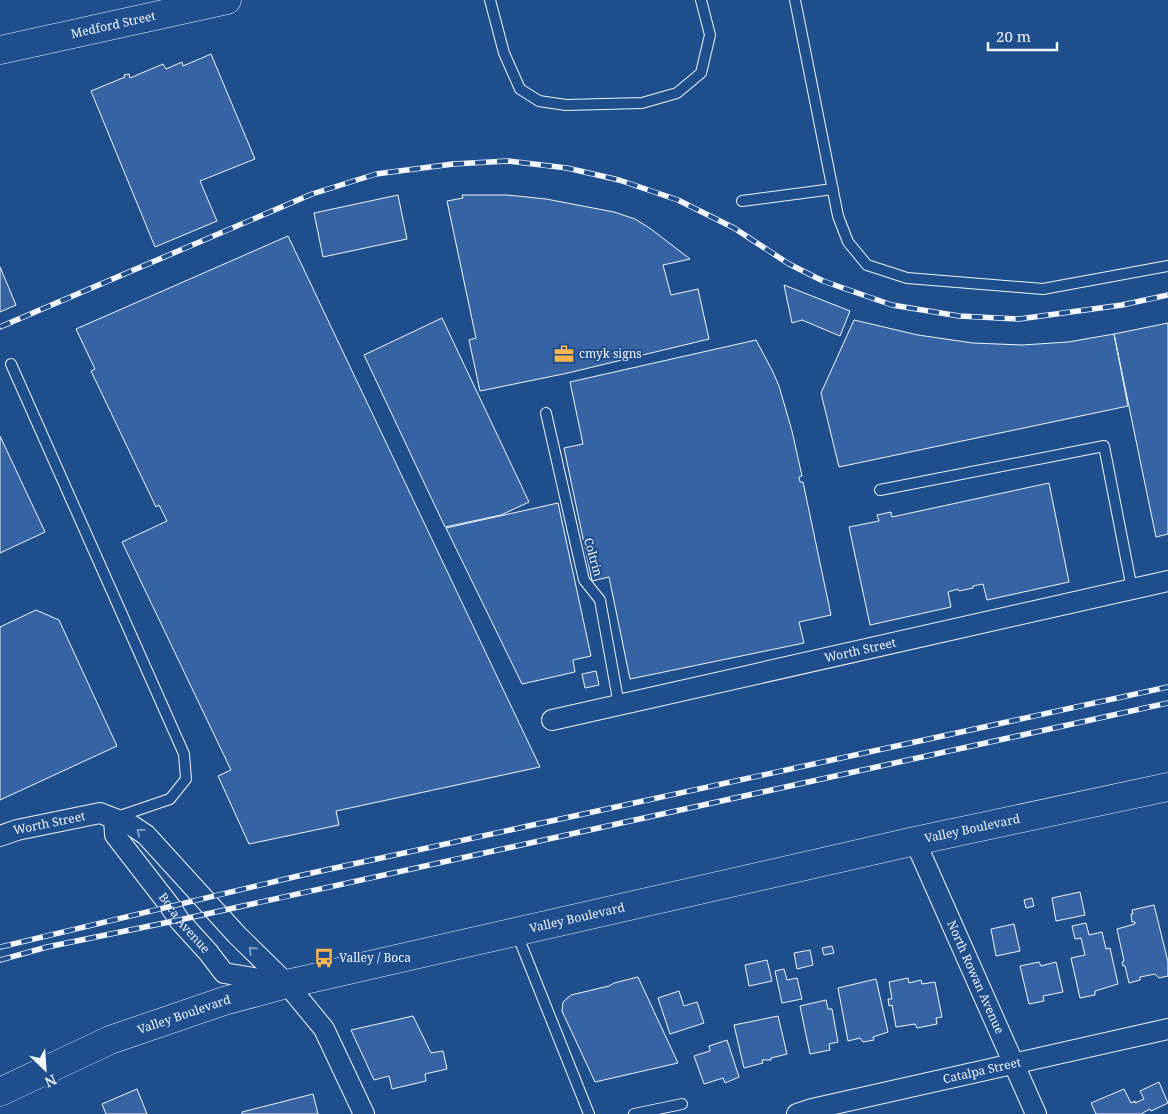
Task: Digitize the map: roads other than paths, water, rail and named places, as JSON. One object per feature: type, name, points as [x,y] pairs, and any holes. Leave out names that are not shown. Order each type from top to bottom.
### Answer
[{"type":"main road","name":"Medford Street","points":[[0,50],[227,0]]},
{"type":"main road","name":"Valley Boulevard","points":[[0,1092],[110,1040],[224,1001],[287,984],[915,841],[1168,788]]},
{"type":"street","name":"Worth Street","points":[[552,720],[1168,581]]},
{"type":"street","name":"Worth Street","points":[[0,836],[17,830],[107,816]]},
{"type":"street","points":[[107,816],[131,824],[146,835],[238,935],[287,984],[324,1029],[364,1114]]},
{"type":"street","name":"Boca Avenue","points":[[107,816],[116,835],[179,920],[224,973],[287,984]]},
{"type":"street","name":"North Rowan Avenue","points":[[915,841],[1036,1114]]},
{"type":"street","name":"Catalpa Street","points":[[797,1114],[812,1108],[1168,1029]]},
{"type":"lane","points":[[490,0],[504,53],[520,89],[539,101],[566,105],[642,103],[677,93],[701,73],[710,35],[701,0]]},
{"type":"lane","points":[[795,0],[838,216],[848,242],[867,264],[907,278],[1043,289],[1168,266]]},
{"type":"lane","points":[[742,201],[832,189]]},
{"type":"lane","points":[[11,364],[184,754],[186,779],[170,799],[107,816]]},
{"type":"lane","name":"Coltrin","points":[[546,412],[584,580],[600,600],[619,705]]},
{"type":"lane","points":[[880,490],[1104,446],[1132,589]]},
{"type":"lane","points":[[516,931],[589,1114]]},
{"type":"lane","points":[[634,1114],[682,1104]]},
{"type":"railway","points":[[0,327],[312,194],[376,174],[453,164],[508,161],[567,168],[619,180],[678,200],[734,228],[789,264],[823,281],[892,305],[959,316],[1019,319],[1122,305],[1168,295]]},
{"type":"railway","points":[[0,947],[298,876],[1168,687]]},
{"type":"railway","points":[[0,960],[47,947],[179,920],[1168,703]]},
{"type":"place","name":"cmyk signs","points":[[564,354]]},
{"type":"place","name":"Valley / Boca","points":[[324,958]]}]
